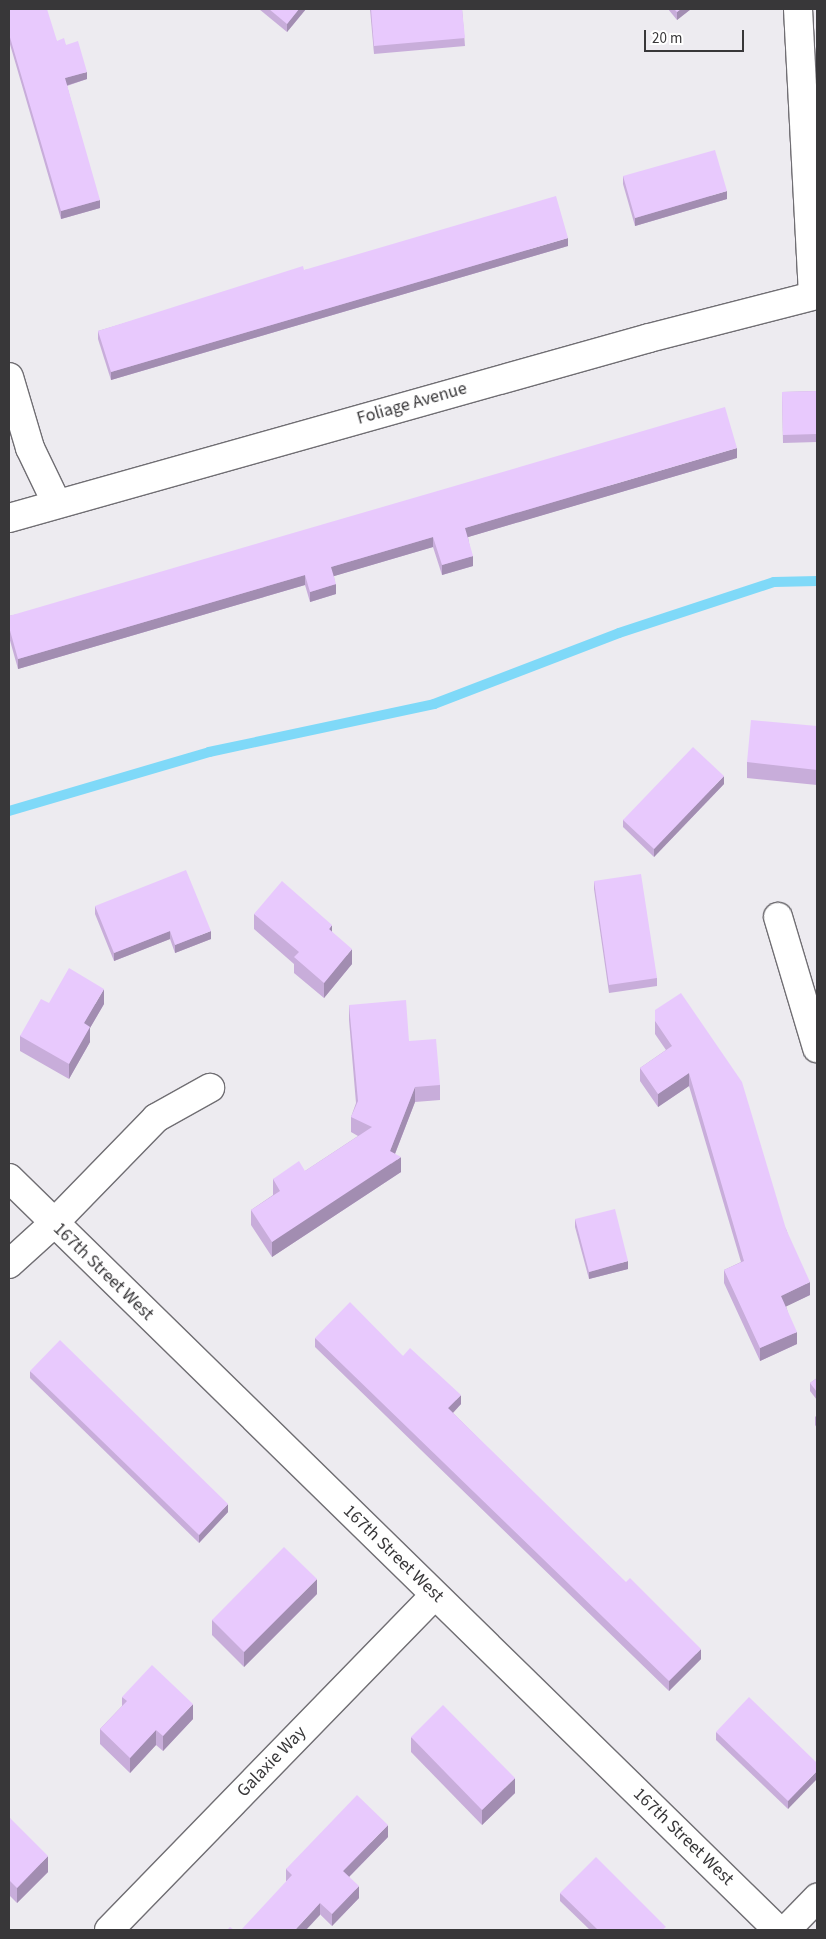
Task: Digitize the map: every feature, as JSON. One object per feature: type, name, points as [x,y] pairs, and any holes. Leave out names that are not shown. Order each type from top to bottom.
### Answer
[{"type":"street","points":[[798,9],[815,295]]},
{"type":"street","name":"Foliage Avenue","points":[[9,518],[649,338],[815,295]]},
{"type":"street","points":[[9,376],[30,448],[57,504]]},
{"type":"street","points":[[778,916],[817,1048]]},
{"type":"street","points":[[9,1264],[53,1224],[156,1118],[210,1088]]},
{"type":"street","name":"167th Street West","points":[[9,1178],[53,1224],[778,1930]]},
{"type":"street","name":"Galaxie Way","points":[[109,1930],[435,1595]]},
{"type":"street","points":[[786,1930],[817,1898]]},
{"type":"building","points":[[9,9],[47,9],[57,41],[64,38],[66,45],[78,41],[87,72],[65,78],[100,200],[61,211],[9,34]]},
{"type":"building","points":[[269,9],[299,9],[287,24]]},
{"type":"building","points":[[371,9],[462,9],[465,38],[374,46]]},
{"type":"building","points":[[715,150],[727,191],[635,218],[623,176]]},
{"type":"building","points":[[556,196],[568,238],[111,372],[98,331],[303,266],[304,270]]},
{"type":"building","points":[[817,391],[817,434],[783,435],[782,392]]},
{"type":"building","points":[[725,407],[737,448],[465,528],[473,556],[442,565],[433,537],[331,567],[336,584],[310,592],[305,575],[18,659],[9,627],[9,616]]},
{"type":"building","points":[[751,720],[817,726],[817,770],[747,762]]},
{"type":"building","points":[[693,747],[724,776],[654,849],[623,820]]},
{"type":"building","points":[[186,870],[211,931],[175,945],[170,931],[114,953],[95,906]]},
{"type":"building","points":[[641,874],[657,978],[609,985],[594,881]]},
{"type":"building","points":[[282,881],[332,925],[329,929],[352,949],[324,983],[294,957],[299,952],[254,914]]},
{"type":"building","points":[[69,968],[104,989],[84,1023],[90,1027],[69,1064],[20,1036],[41,999],[49,1003]]},
{"type":"building","points":[[681,993],[742,1082],[786,1229],[810,1282],[781,1296],[797,1332],[760,1348],[724,1270],[744,1261],[689,1073],[658,1094],[640,1068],[672,1046],[655,1021],[655,1010]]},
{"type":"building","points":[[406,1000],[409,1041],[436,1039],[440,1085],[415,1087],[390,1151],[401,1157],[272,1242],[251,1210],[280,1191],[273,1179],[299,1161],[305,1171],[372,1127],[351,1117],[358,1101],[349,1005]]},
{"type":"building","points":[[615,1209],[628,1261],[589,1272],[575,1219]]},
{"type":"building","points":[[350,1302],[403,1356],[410,1348],[461,1395],[448,1408],[626,1582],[630,1578],[701,1649],[669,1681],[315,1338]]},
{"type":"building","points":[[60,1340],[228,1504],[199,1535],[30,1371]]},
{"type":"building","points":[[817,1378],[817,1392],[810,1383]]},
{"type":"building","points":[[284,1547],[317,1579],[244,1652],[212,1620]]},
{"type":"building","points":[[152,1665],[193,1704],[163,1736],[156,1730],[130,1758],[100,1729],[127,1701],[122,1697]]},
{"type":"building","points":[[749,1697],[817,1763],[817,1771],[788,1801],[716,1732]]},
{"type":"building","points":[[443,1705],[515,1778],[482,1810],[411,1737]]},
{"type":"building","points":[[357,1795],[388,1825],[343,1871],[359,1886],[332,1914],[320,1903],[295,1930],[241,1930],[292,1875],[286,1869]]},
{"type":"building","points":[[9,1817],[48,1856],[17,1888],[9,1880]]},
{"type":"building","points":[[596,1857],[666,1927],[662,1930],[598,1930],[560,1893]]},
{"type":"waterway","points":[[9,811],[209,752],[434,704],[619,633],[774,582],[817,581]]}]
